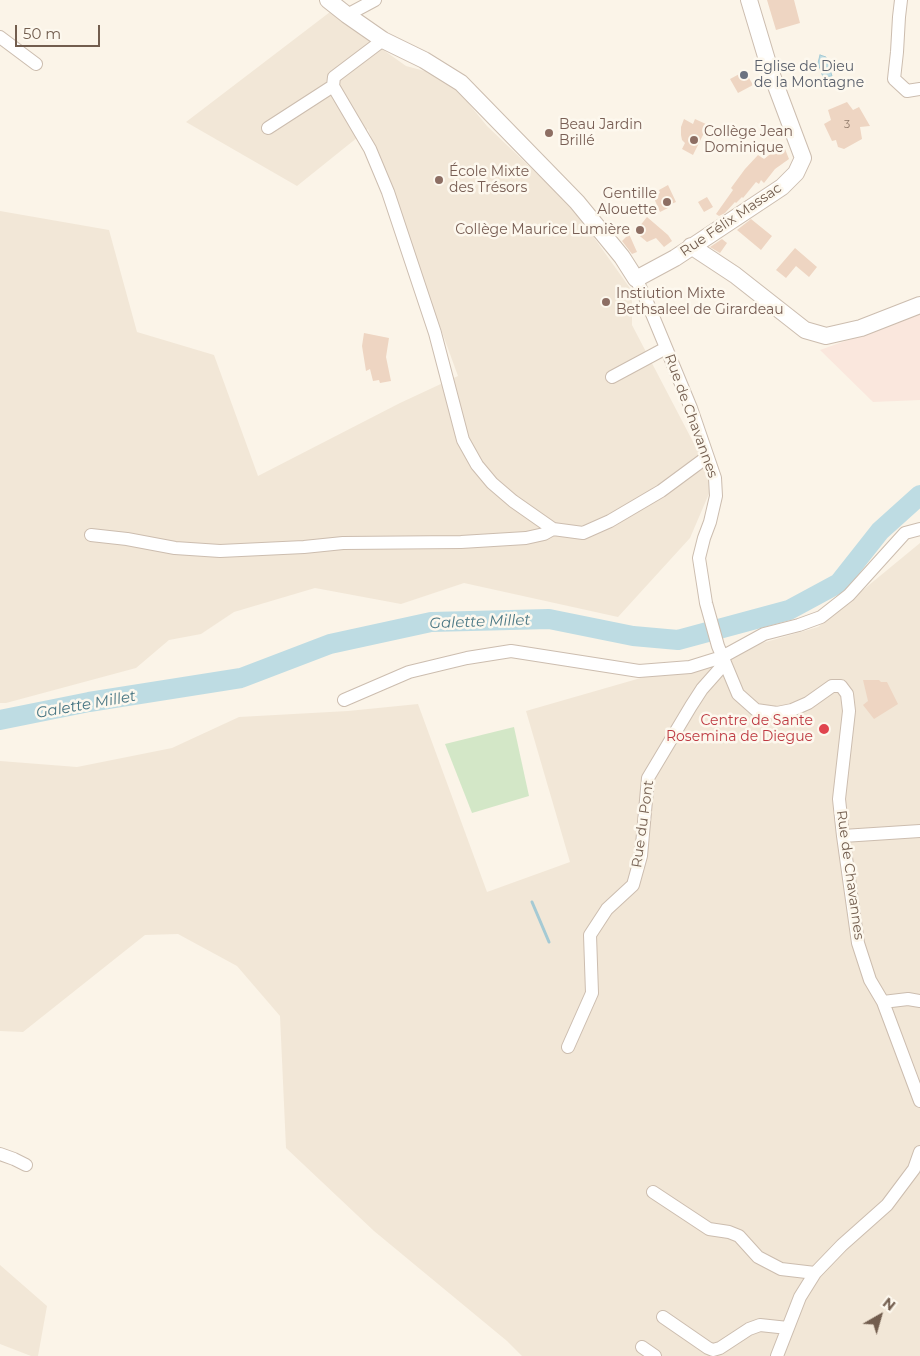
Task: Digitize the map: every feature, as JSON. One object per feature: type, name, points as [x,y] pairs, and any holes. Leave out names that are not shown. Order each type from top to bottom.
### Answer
[{"type":"street","name":"Rue de Chavannes","points":[[328,0],[384,40],[424,60],[461,83],[577,202],[622,257],[636,280],[645,297],[691,408],[715,478],[716,496],[699,558],[706,603],[722,655],[738,694],[756,710],[777,713],[792,710],[808,703],[832,686],[841,686],[847,694],[849,711],[839,799],[858,943],[870,980],[883,1002],[920,1101]]},
{"type":"street","points":[[347,15],[375,0]]},
{"type":"street","name":"Rue Félix Massac","points":[[636,280],[675,258],[782,187],[796,173],[803,158],[770,70],[750,0]]},
{"type":"street","points":[[901,0],[898,52],[894,79],[907,91],[920,89]]},
{"type":"street","points":[[0,38],[36,64]]},
{"type":"street","points":[[384,40],[334,77],[333,86],[370,149],[388,192],[435,333],[463,440],[477,465],[492,483],[513,501],[553,529],[583,533],[610,521],[661,491],[707,456]]},
{"type":"street","points":[[268,128],[333,86]]},
{"type":"street","points":[[691,246],[735,275],[805,330],[826,336],[861,328],[920,304]]},
{"type":"street","points":[[612,377],[666,348]]},
{"type":"street","points":[[91,535],[127,539],[175,548],[220,551],[304,548],[343,543],[461,542],[526,538],[544,534],[553,529]]},
{"type":"street","points":[[344,700],[409,672],[467,658],[511,651],[639,671],[690,667],[722,655],[764,634],[821,617],[850,595],[905,533],[920,529]]},
{"type":"street","name":"Rue du Pont","points":[[568,1047],[592,993],[590,935],[607,909],[633,885],[641,856],[648,778],[722,655]]},
{"type":"street","points":[[843,836],[920,831]]},
{"type":"street","points":[[883,1002],[908,999],[920,1001]]},
{"type":"street","points":[[777,1356],[800,1297],[815,1273],[842,1245],[887,1205],[914,1169],[920,1152]]},
{"type":"street","points":[[0,1154],[26,1165]]},
{"type":"street","points":[[653,1192],[710,1229],[729,1232],[739,1236],[758,1257],[781,1269],[815,1273]]},
{"type":"street","points":[[663,1318],[717,1352],[749,1329],[760,1325],[788,1328]]},
{"type":"street","points":[[642,1347],[656,1356]]},
{"type":"shaded area","points":[[330,12],[406,66],[447,77],[487,126],[573,208],[632,291],[632,325],[714,482],[690,538],[618,617],[464,583],[401,604],[315,588],[234,612],[201,634],[169,640],[136,668],[0,703],[0,211],[109,230],[137,332],[214,355],[258,476],[400,403],[458,376],[368,129],[297,186],[186,122]]},
{"type":"shaded area","points":[[920,314],[920,400],[873,402],[820,350]]},
{"type":"shaded area","points":[[920,543],[920,1356],[522,1356],[507,1341],[374,1231],[286,1148],[280,1016],[237,966],[178,934],[145,935],[23,1032],[0,1031],[0,761],[77,767],[172,748],[239,717],[348,711],[418,704],[487,892],[570,862],[526,711],[818,627]]},
{"type":"shaded area","points":[[0,1265],[47,1306],[38,1356],[31,1356],[0,1344]]},
{"type":"green space","points":[[514,727],[529,796],[472,813],[445,744]]},
{"type":"water","points":[[820,55],[826,57],[832,76],[823,77],[818,63]]},
{"type":"building","points":[[767,0],[794,0],[800,23],[776,30]]},
{"type":"building","points":[[745,71],[753,85],[738,93],[730,79]]},
{"type":"building","points":[[847,102],[853,110],[859,107],[870,126],[860,127],[862,139],[844,149],[838,147],[836,140],[832,141],[824,124],[831,120],[828,110]]},
{"type":"building","points":[[684,119],[693,124],[695,119],[708,125],[693,155],[682,149],[685,143],[681,135]]},
{"type":"building","points":[[783,144],[789,159],[775,169],[764,183],[761,180],[759,184],[756,182],[743,198],[735,202],[725,213],[719,216],[716,214],[733,190],[731,188],[758,155],[764,159]]},
{"type":"building","points":[[668,185],[676,202],[660,212],[653,196],[660,193],[659,190]]},
{"type":"building","points":[[707,197],[713,207],[704,212],[698,202]]},
{"type":"building","points":[[647,217],[668,235],[672,241],[664,247],[656,238],[647,242],[635,232]]},
{"type":"building","points":[[751,219],[772,236],[761,250],[737,230]]},
{"type":"building","points":[[629,234],[637,252],[632,254],[622,241]]},
{"type":"building","points":[[722,239],[727,243],[720,253],[710,247]]},
{"type":"building","points":[[795,248],[817,267],[809,277],[796,266],[786,278],[776,270]]},
{"type":"building","points":[[364,333],[389,338],[386,357],[391,381],[380,383],[379,380],[373,381],[370,369],[366,371],[362,346]]},
{"type":"building","points":[[863,680],[887,682],[898,704],[874,719],[863,705],[868,701]]},
{"type":"waterway","name":"Galette Millet","points":[[0,720],[89,702],[241,678],[330,644],[431,622],[549,619],[633,636],[678,640],[789,610],[839,583],[880,531],[920,495]]},
{"type":"waterway","points":[[532,902],[549,942]]},
{"type":"place","name":"Eglise de Dieu de la Montagne","points":[[744,75]]},
{"type":"place","name":"Beau Jardin Brillé","points":[[549,133]]},
{"type":"place","name":"Collège Jean Dominique","points":[[694,140]]},
{"type":"place","name":"École Mixte des Trésors","points":[[439,180]]},
{"type":"place","name":"Gentille Alouette","points":[[667,202]]},
{"type":"place","name":"Collège Maurice Lumière","points":[[640,230]]},
{"type":"place","name":"Instiution Mixte Bethsaleel de Girardeau","points":[[606,302]]},
{"type":"place","name":"Centre de Sante Rosemina de Diegue","points":[[824,729]]}]
